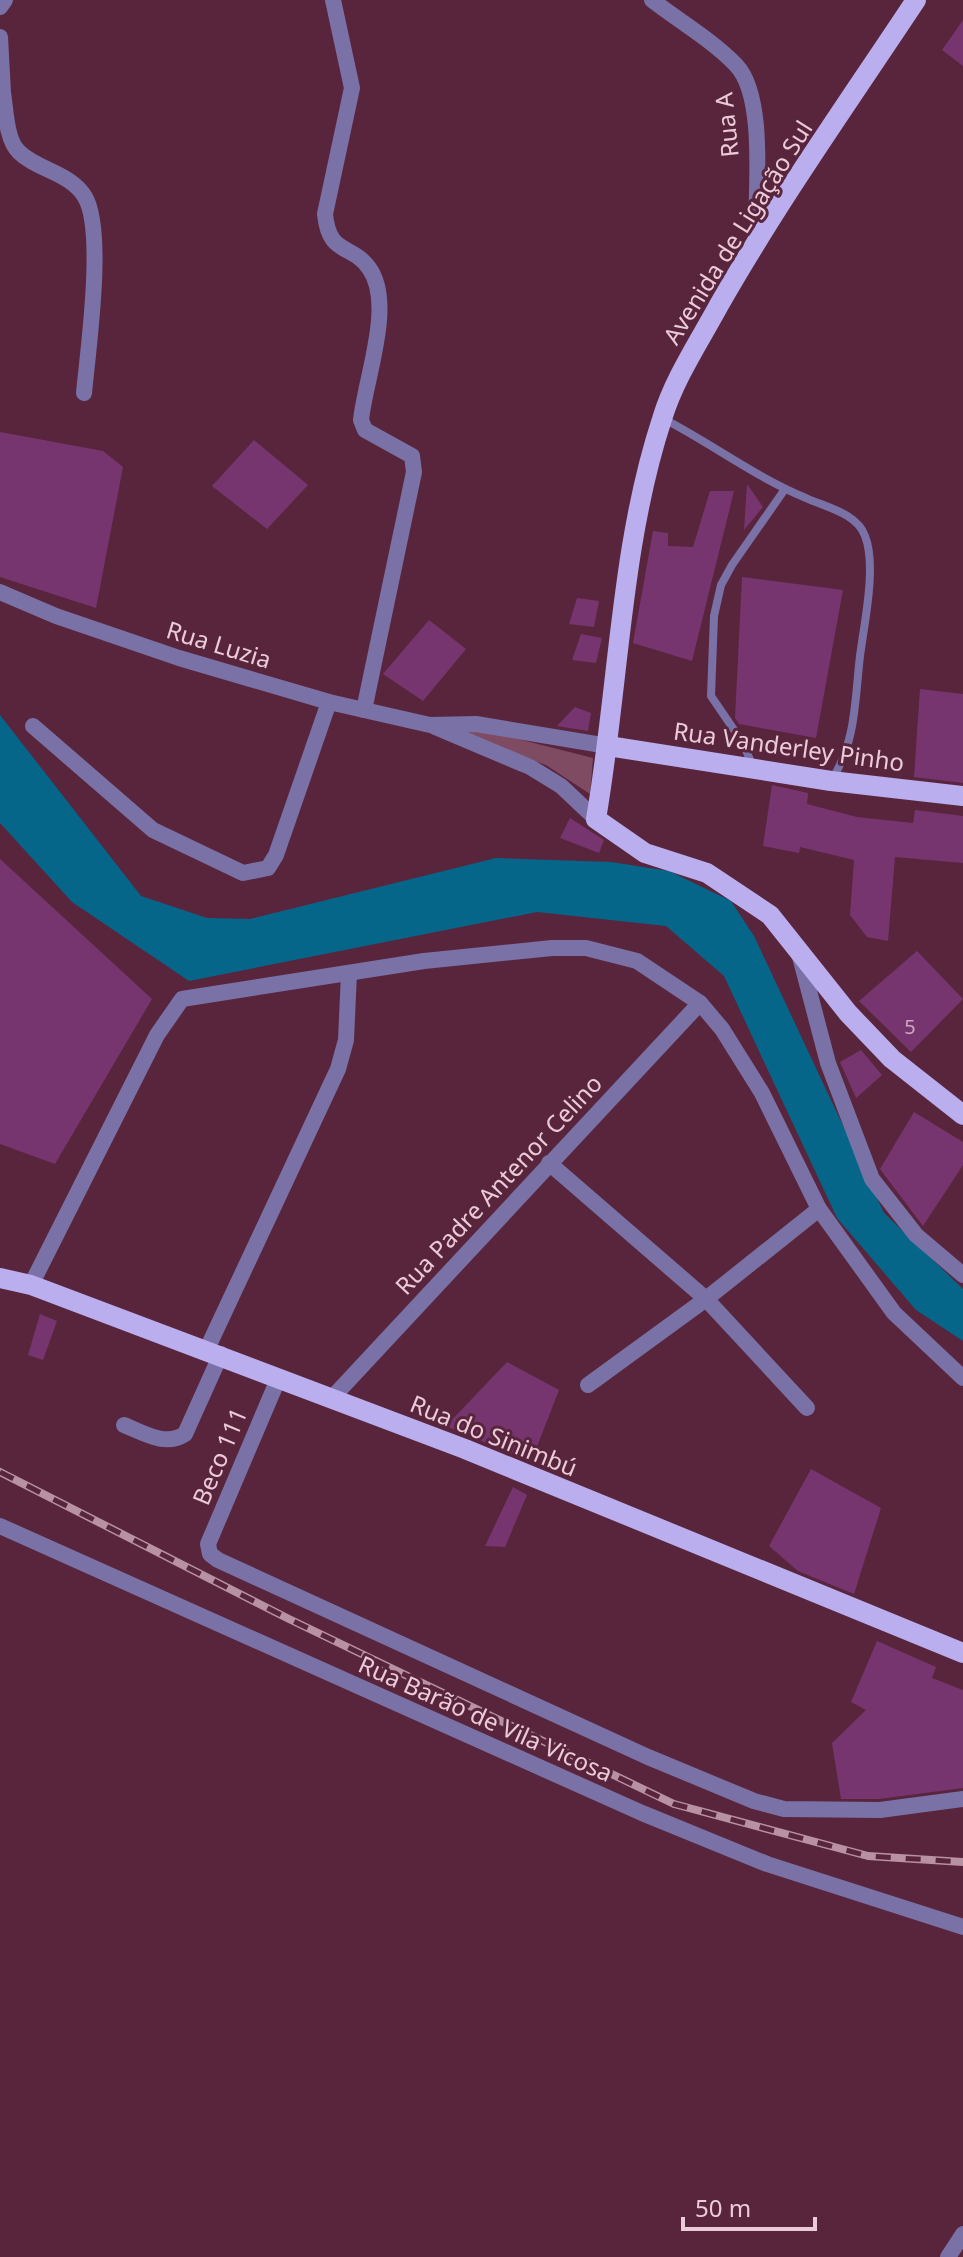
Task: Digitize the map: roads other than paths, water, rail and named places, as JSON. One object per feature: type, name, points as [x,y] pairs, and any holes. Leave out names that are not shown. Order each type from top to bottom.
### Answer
[{"type":"main road","name":"Avenida de Ligação Sul","points":[[596,819],[632,547],[662,418],[685,366],[756,241],[916,0]]},
{"type":"main road","name":"Rua Vanderley Pinho","points":[[608,746],[831,781],[963,796]]},
{"type":"main road","points":[[596,819],[645,853],[727,884],[770,915],[892,1059],[963,1115]]},
{"type":"main road","name":"Rua do Sinimbú","points":[[0,1278],[31,1285],[214,1351],[963,1653]]},
{"type":"street","points":[[0,7],[5,0]]},
{"type":"street","points":[[333,0],[352,88],[325,214],[327,230],[331,241],[369,268],[378,293],[380,317],[361,420],[365,430],[412,456],[414,472],[364,710]]},
{"type":"street","name":"Rua A","points":[[652,0],[736,65],[750,85],[754,116],[756,241]]},
{"type":"street","points":[[0,37],[1,93],[11,139],[18,152],[84,194],[93,217],[91,325],[84,393]]},
{"type":"street","name":"Rua Luzia","points":[[0,592],[56,616],[179,658],[329,702],[430,725],[530,767],[561,786],[596,819]]},
{"type":"street","points":[[33,726],[153,830],[227,867],[243,873],[258,873],[268,868],[276,855],[329,702]]},
{"type":"street","name":"Rua Luzia","points":[[430,725],[476,724],[608,746]]},
{"type":"street","points":[[31,1285],[157,1035],[182,999],[424,961],[586,948],[637,961],[700,1003],[744,1061],[819,1209],[894,1313],[963,1378]]},
{"type":"street","points":[[798,949],[828,1063],[872,1179],[916,1235],[963,1275]]},
{"type":"street","points":[[124,1425],[164,1440],[176,1440],[185,1434],[214,1351],[338,1069],[346,1040],[349,973]]},
{"type":"street","name":"Rua Padre Antenor Celino","points":[[332,1398],[700,1003]]},
{"type":"street","points":[[549,1163],[706,1299],[807,1408]]},
{"type":"street","points":[[588,1385],[706,1299],[819,1209]]},
{"type":"street","name":"Beco 111","points":[[279,1377],[208,1544],[210,1554],[648,1757],[754,1801],[784,1809],[880,1810],[963,1799]]},
{"type":"street","name":"Rua Barão de Vila Vicosa","points":[[0,1526],[656,1819],[767,1864],[963,1927]]},
{"type":"street","points":[[948,2257],[963,2234]]},
{"type":"lane","points":[[662,418],[785,489],[853,518],[865,532],[868,547],[867,601],[851,735],[845,759],[831,781]]},
{"type":"lane","points":[[753,767],[743,743],[711,696],[714,616],[721,585],[732,565],[785,489]]},
{"type":"water","points":[[0,715],[141,896],[207,918],[250,919],[496,858],[611,862],[669,871],[731,901],[754,936],[884,1213],[963,1289],[963,1341],[916,1310],[837,1218],[724,976],[666,926],[537,912],[189,981],[72,902],[0,823]]},
{"type":"railway","points":[[0,1472],[289,1619],[674,1804],[868,1856],[963,1862]]}]
